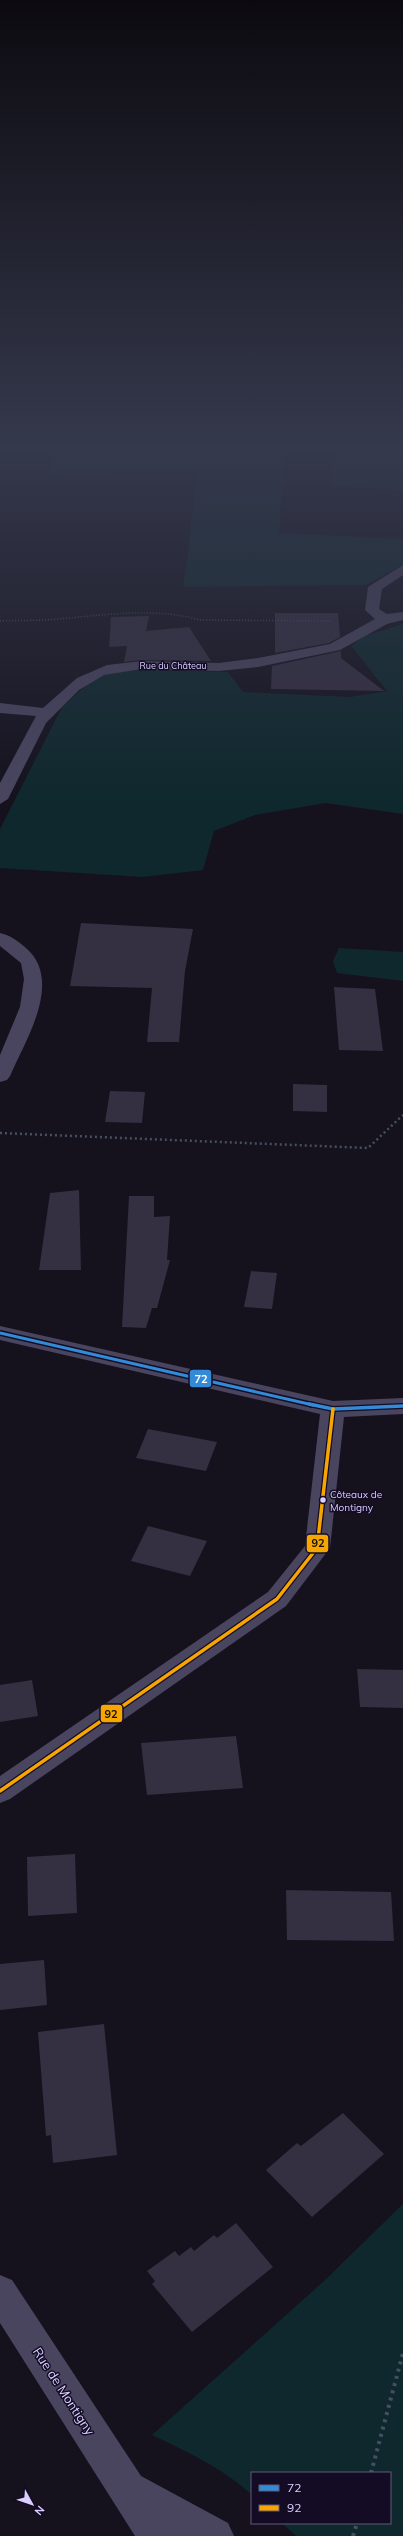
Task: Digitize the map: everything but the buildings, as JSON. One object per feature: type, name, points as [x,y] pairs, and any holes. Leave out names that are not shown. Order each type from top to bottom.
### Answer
[{"type":"street","points":[[380,620],[372,610],[375,587],[403,569]]},
{"type":"street","name":"Rue du Château","points":[[0,799],[39,722],[46,713],[79,682],[99,671],[130,666],[221,667],[331,648],[361,633],[380,620],[403,616]]},
{"type":"street","points":[[0,708],[46,713]]},
{"type":"street","points":[[0,938],[10,943],[31,965],[33,996],[0,1076]]},
{"type":"street","points":[[0,1333],[333,1409],[403,1406]]},
{"type":"street","points":[[0,1791],[277,1599],[317,1548],[333,1409]]},
{"type":"street","name":"Rue de Montigny","points":[[0,2292],[128,2489],[156,2536]]},
{"type":"street","name":"Rue de Montigny","points":[[128,2489],[215,2536]]},
{"type":"path","points":[[0,621],[58,619],[84,615],[179,614],[200,620],[380,620]]},
{"type":"path","points":[[0,1133],[368,1148],[403,1115]]},
{"type":"path","points":[[371,2472],[403,2353]]},
{"type":"path","points":[[353,2536],[357,2524]]},
{"type":"green space","points":[[186,564],[402,564],[366,585],[183,587]]},
{"type":"green space","points":[[403,624],[403,814],[325,803],[255,815],[214,831],[203,870],[143,877],[0,868],[0,829],[62,707],[91,681],[111,671],[155,670],[228,672],[243,692],[350,697],[387,691],[351,646],[364,636]]},
{"type":"green space","points":[[339,948],[403,952],[403,981],[337,973],[333,961]]},
{"type":"green space","points":[[403,2204],[403,2536],[296,2536],[283,2524],[391,2524],[391,2472],[251,2472],[251,2494],[241,2485],[217,2469],[191,2454],[152,2435],[324,2281]]},
{"type":"transit line","name":"72","points":[[0,1333],[333,1409],[403,1406]]},
{"type":"transit line","name":"92","points":[[0,1791],[277,1599],[317,1548],[333,1409]]},
{"type":"place","name":"Côteaux de Montigny","points":[[323,1500]]}]
